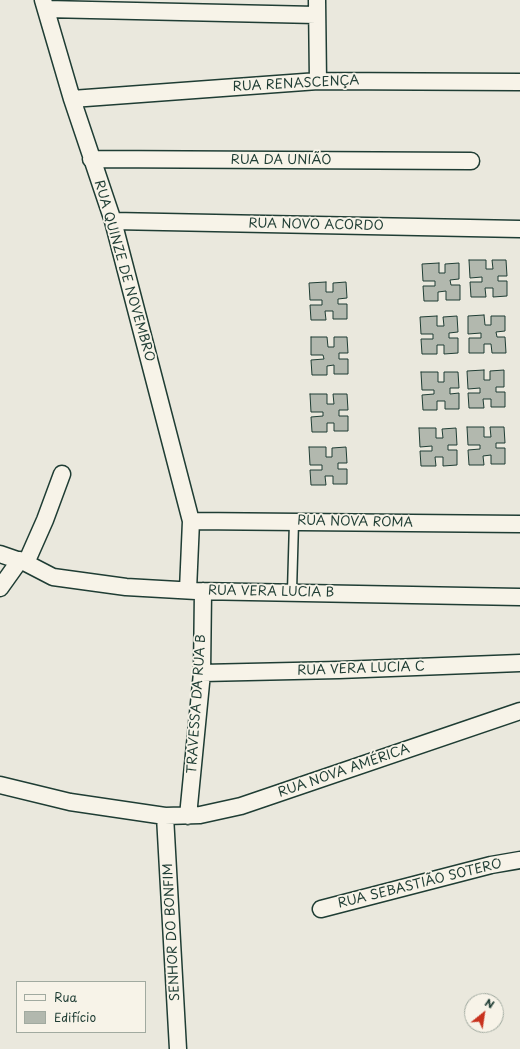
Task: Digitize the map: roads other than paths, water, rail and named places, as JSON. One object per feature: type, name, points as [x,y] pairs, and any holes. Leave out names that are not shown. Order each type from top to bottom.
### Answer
[{"type":"street","points":[[44,4],[317,7],[318,81]]},
{"type":"street","name":"RUA QUINZE DE NOVEMBRO","points":[[44,4],[91,159],[113,221],[191,521],[196,590]]},
{"type":"street","name":"RUA RENASCENÇA","points":[[72,99],[318,81],[520,82]]},
{"type":"street","name":"RUA DA UNIÃO","points":[[91,159],[471,161]]},
{"type":"street","name":"RUA NOVO ACORDO","points":[[113,221],[520,229]]},
{"type":"street","points":[[0,588],[23,561],[45,520],[62,474]]},
{"type":"street","name":"RUA NOVA ROMA","points":[[191,521],[520,524]]},
{"type":"street","name":"RUA VERA LUCIA B","points":[[0,554],[23,561],[44,573],[67,580],[126,587],[196,590],[520,597]]},
{"type":"street","name":"TRAVESSA DA RUA B","points":[[188,816],[202,673],[196,590]]},
{"type":"street","name":"RUA VERA LUCIA C","points":[[202,673],[339,670],[520,663]]},
{"type":"street","name":"RUA NOVA AMÉRICA","points":[[0,785],[70,802],[165,816],[188,816],[223,811],[241,806],[520,711]]},
{"type":"street","name":"SENHOR DO BONFIM","points":[[165,816],[178,1049]]},
{"type":"street","name":"RUA SEBASTIÃO SOTERO","points":[[321,909],[491,865],[520,860]]},
{"type":"lane","points":[[292,591],[294,522]]}]
